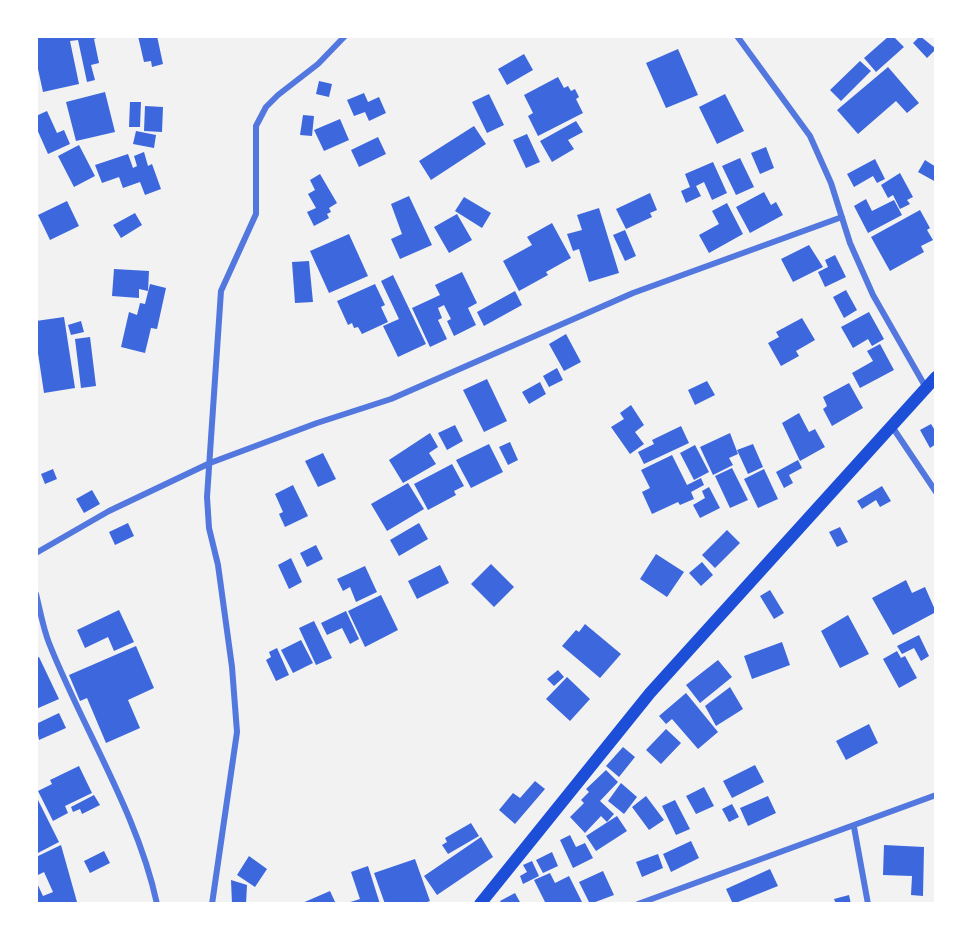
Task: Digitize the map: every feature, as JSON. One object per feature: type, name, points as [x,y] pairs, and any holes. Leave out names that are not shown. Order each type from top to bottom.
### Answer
[{"type":"main road","points":[[480,904],[651,693],[925,386],[936,377]]},
{"type":"street","points":[[212,904],[237,732],[232,667],[218,565],[208,528],[221,291],[256,214],[256,126],[266,107],[318,64],[345,36]]},
{"type":"street","points":[[736,36],[810,136],[831,183],[873,295],[925,386]]},
{"type":"street","points":[[36,553],[110,511],[210,463],[317,423],[391,399],[633,293],[842,217]]},
{"type":"street","points":[[891,424],[936,492]]},
{"type":"street","points":[[36,594],[48,641],[151,875],[157,904]]},
{"type":"street","points":[[638,904],[854,827],[936,795]]},
{"type":"street","points":[[854,827],[868,904]]},
{"type":"building","points":[[36,36],[101,36],[94,39],[99,63],[91,65],[95,80],[87,82],[78,40],[70,41],[79,84],[43,92],[36,60]]},
{"type":"building","points":[[138,36],[157,36],[163,64],[152,67],[151,61],[144,62]]},
{"type":"building","points":[[889,36],[893,36],[904,47],[876,72],[864,58]]},
{"type":"building","points":[[920,36],[936,49],[927,58],[913,43]]},
{"type":"building","points":[[678,49],[698,95],[666,108],[646,63]]},
{"type":"building","points":[[524,54],[533,70],[507,85],[498,69]]},
{"type":"building","points":[[860,61],[871,71],[841,101],[830,90]]},
{"type":"building","points":[[888,67],[919,103],[907,113],[896,101],[858,134],[837,110]]},
{"type":"building","points":[[558,77],[564,88],[568,86],[571,91],[575,89],[579,97],[576,99],[583,113],[538,136],[528,116],[533,113],[524,95]]},
{"type":"building","points":[[319,81],[332,84],[329,97],[316,94]]},
{"type":"building","points":[[105,92],[115,132],[76,141],[66,102]]},
{"type":"building","points":[[364,93],[368,102],[379,97],[386,113],[369,121],[365,112],[354,116],[347,100]]},
{"type":"building","points":[[489,94],[504,125],[487,133],[472,102]]},
{"type":"building","points":[[725,94],[744,131],[717,144],[699,107]]},
{"type":"building","points":[[130,102],[141,102],[140,127],[129,127]]},
{"type":"building","points":[[145,106],[163,107],[162,132],[144,131]]},
{"type":"building","points":[[47,111],[57,133],[64,130],[70,144],[48,154],[36,127],[36,116]]},
{"type":"building","points":[[303,115],[314,116],[312,136],[300,135]]},
{"type":"building","points":[[340,119],[349,140],[324,151],[314,130]]},
{"type":"building","points":[[576,121],[583,132],[568,140],[574,149],[552,162],[540,141]]},
{"type":"building","points":[[474,126],[486,144],[431,180],[419,161]]},
{"type":"building","points":[[136,131],[156,135],[154,148],[133,144]]},
{"type":"building","points":[[527,134],[540,162],[526,168],[513,140]]},
{"type":"building","points":[[378,137],[386,154],[359,167],[351,150]]},
{"type":"building","points":[[79,145],[95,176],[74,187],[58,156]]},
{"type":"building","points":[[766,147],[774,168],[760,174],[751,153]]},
{"type":"building","points":[[144,152],[148,166],[152,164],[161,189],[145,195],[140,182],[123,188],[119,177],[102,183],[95,165],[128,154],[133,168],[137,166],[134,156]]},
{"type":"building","points":[[740,158],[754,187],[736,195],[722,166]]},
{"type":"building","points":[[875,159],[885,179],[877,183],[873,176],[854,187],[847,174]]},
{"type":"building","points":[[925,160],[936,167],[936,182],[918,172]]},
{"type":"building","points":[[713,162],[727,193],[712,200],[704,182],[696,186],[701,196],[686,203],[681,191],[690,187],[685,174]]},
{"type":"building","points":[[900,173],[913,197],[907,200],[910,204],[900,209],[893,195],[888,198],[881,185]]},
{"type":"building","points":[[320,174],[337,203],[329,208],[331,212],[327,214],[329,218],[314,226],[307,212],[316,208],[308,194],[315,190],[310,180]]},
{"type":"building","points":[[764,192],[771,205],[776,202],[783,215],[750,233],[736,207]]},
{"type":"building","points":[[650,193],[657,210],[650,213],[652,217],[626,229],[616,209]]},
{"type":"building","points":[[409,196],[432,245],[400,259],[391,239],[402,234],[391,204]]},
{"type":"building","points":[[464,197],[491,213],[482,228],[455,211]]},
{"type":"building","points":[[866,199],[872,211],[894,200],[902,215],[868,233],[854,206]]},
{"type":"building","points":[[67,201],[79,226],[50,240],[38,215]]},
{"type":"building","points":[[727,203],[743,234],[709,253],[699,235],[719,224],[712,211]]},
{"type":"building","points":[[599,208],[619,273],[589,282],[579,249],[573,251],[567,234],[582,230],[577,215]]},
{"type":"building","points":[[920,210],[930,228],[927,230],[933,240],[921,246],[924,252],[890,271],[871,237]]},
{"type":"building","points":[[135,213],[142,225],[121,238],[113,225]]},
{"type":"building","points":[[457,214],[472,240],[449,253],[434,227]]},
{"type":"building","points":[[552,223],[571,258],[546,272],[548,275],[519,291],[503,261],[532,245],[527,237]]},
{"type":"building","points":[[625,230],[636,256],[625,261],[613,235]]},
{"type":"building","points":[[349,234],[368,276],[329,293],[310,251]]},
{"type":"building","points":[[809,245],[823,267],[793,282],[781,259]]},
{"type":"building","points":[[835,255],[846,277],[825,287],[818,272],[828,267],[825,260]]},
{"type":"building","points":[[309,261],[313,302],[295,303],[292,262]]},
{"type":"building","points":[[114,269],[149,271],[148,291],[139,289],[139,298],[112,296]]},
{"type":"building","points":[[462,272],[477,303],[468,308],[476,325],[454,336],[447,321],[451,319],[444,305],[438,308],[442,318],[438,320],[447,339],[430,347],[412,308],[440,295],[435,285]]},
{"type":"building","points":[[393,275],[426,344],[398,357],[383,326],[399,319],[381,281]]},
{"type":"building","points":[[150,284],[166,288],[157,329],[151,328],[145,353],[121,347],[129,312],[137,315],[140,303],[145,304]]},
{"type":"building","points":[[375,284],[385,305],[381,307],[388,322],[362,334],[358,327],[354,328],[352,323],[348,325],[337,301]]},
{"type":"building","points":[[846,290],[857,310],[844,318],[833,297]]},
{"type":"building","points":[[515,291],[522,305],[484,326],[477,312]]},
{"type":"building","points":[[869,312],[884,339],[872,346],[868,339],[853,348],[841,327]]},
{"type":"building","points":[[64,317],[75,388],[44,393],[36,340],[36,321]]},
{"type":"building","points":[[802,318],[815,340],[796,351],[799,356],[781,366],[768,343],[779,337],[776,332]]},
{"type":"building","points":[[81,321],[84,332],[71,335],[68,325]]},
{"type":"building","points":[[566,334],[581,362],[564,371],[549,344]]},
{"type":"building","points":[[90,337],[96,386],[81,388],[75,339]]},
{"type":"building","points":[[880,344],[894,370],[860,388],[852,373],[873,361],[867,351]]},
{"type":"building","points":[[557,368],[563,380],[549,387],[543,376]]},
{"type":"building","points":[[487,379],[507,421],[484,432],[463,390]]},
{"type":"building","points":[[707,381],[715,395],[695,405],[688,390]]},
{"type":"building","points":[[540,382],[546,394],[529,404],[522,392]]},
{"type":"building","points":[[849,383],[863,408],[832,426],[823,409],[827,406],[823,397]]},
{"type":"building","points":[[631,405],[644,425],[635,432],[644,444],[630,454],[611,427],[624,419],[620,413]]},
{"type":"building","points":[[799,413],[809,432],[815,429],[825,447],[800,461],[782,423]]},
{"type":"building","points":[[931,424],[936,432],[936,444],[930,448],[920,430]]},
{"type":"building","points":[[455,425],[463,441],[447,450],[438,433]]},
{"type":"building","points":[[681,426],[689,443],[644,464],[638,452],[654,444],[652,440]]},
{"type":"building","points":[[430,433],[438,447],[429,453],[436,464],[403,483],[389,460]]},
{"type":"building","points":[[730,433],[738,454],[729,458],[733,465],[713,475],[700,447]]},
{"type":"building","points":[[510,442],[518,460],[508,465],[499,447]]},
{"type":"building","points":[[489,444],[503,472],[471,488],[456,460]]},
{"type":"building","points":[[753,444],[763,467],[748,474],[737,450]]},
{"type":"building","points":[[695,445],[709,472],[694,480],[680,453]]},
{"type":"building","points":[[323,453],[336,479],[318,487],[305,461]]},
{"type":"building","points":[[672,455],[687,485],[701,478],[704,485],[691,492],[694,499],[680,505],[678,502],[652,514],[642,492],[650,488],[641,470]]},
{"type":"building","points":[[798,460],[802,468],[789,475],[793,483],[784,488],[776,472]]},
{"type":"building","points":[[452,464],[464,486],[454,491],[456,495],[428,510],[414,484]]},
{"type":"building","points":[[732,468],[748,500],[730,508],[715,476]]},
{"type":"building","points":[[53,469],[57,479],[45,484],[41,474]]},
{"type":"building","points":[[764,469],[778,499],[758,508],[744,479]]},
{"type":"building","points":[[408,483],[424,509],[387,531],[371,504]]},
{"type":"building","points":[[293,485],[308,516],[285,527],[279,514],[283,512],[275,494]]},
{"type":"building","points":[[882,486],[891,501],[880,507],[876,500],[862,509],[857,501]]},
{"type":"building","points":[[709,487],[720,508],[700,518],[693,505],[705,498],[702,491]]},
{"type":"building","points":[[92,490],[100,504],[84,513],[76,499]]},
{"type":"building","points":[[128,523],[134,536],[115,545],[109,532]]},
{"type":"building","points":[[419,523],[428,539],[399,556],[390,540]]},
{"type":"building","points":[[840,527],[848,542],[837,547],[829,532]]},
{"type":"building","points":[[727,530],[740,543],[715,568],[702,555]]},
{"type":"building","points":[[316,545],[323,559],[307,567],[300,553]]},
{"type":"building","points":[[656,554],[684,572],[667,597],[640,579]]},
{"type":"building","points":[[291,558],[302,582],[289,589],[278,565]]},
{"type":"building","points":[[702,562],[713,575],[701,586],[689,573]]},
{"type":"building","points":[[491,564],[514,587],[494,607],[471,584]]},
{"type":"building","points":[[440,565],[449,583],[417,599],[408,581]]},
{"type":"building","points":[[365,566],[377,592],[356,602],[350,587],[343,591],[337,579]]},
{"type":"building","points":[[906,580],[912,593],[925,587],[936,612],[893,635],[872,598]]},
{"type":"building","points":[[770,590],[784,613],[774,619],[760,596]]},
{"type":"building","points":[[381,595],[398,630],[365,647],[348,611]]},
{"type":"building","points":[[119,610],[134,642],[114,651],[108,637],[85,648],[77,630]]},
{"type":"building","points":[[346,611],[359,639],[350,644],[342,628],[327,635],[321,623]]},
{"type":"building","points":[[848,615],[869,654],[840,668],[821,631]]},
{"type":"building","points":[[314,621],[332,658],[316,665],[299,628]]},
{"type":"building","points":[[585,624],[621,654],[600,678],[562,646],[576,630],[579,632]]},
{"type":"building","points":[[919,635],[929,656],[921,661],[914,648],[902,654],[897,646]]},
{"type":"building","points":[[301,640],[313,663],[293,673],[281,650]]},
{"type":"building","points":[[782,642],[790,665],[752,679],[744,656]]},
{"type":"building","points":[[136,646],[154,688],[128,700],[140,728],[106,743],[87,698],[80,701],[69,675]]},
{"type":"building","points":[[277,648],[289,675],[276,681],[266,660],[271,657],[269,652]]},
{"type":"building","points":[[897,651],[901,658],[905,656],[917,678],[899,688],[883,659]]},
{"type":"building","points":[[39,657],[59,699],[36,709],[36,658]]},
{"type":"building","points":[[718,660],[732,677],[700,703],[686,685]]},
{"type":"building","points":[[558,670],[564,677],[554,686],[547,679]]},
{"type":"building","points":[[567,677],[590,699],[570,721],[546,699]]},
{"type":"building","points":[[730,687],[743,709],[716,726],[705,706]]},
{"type":"building","points":[[686,693],[718,732],[698,749],[672,719],[666,724],[659,716]]},
{"type":"building","points":[[59,713],[66,728],[39,740],[36,724]]},
{"type":"building","points":[[869,724],[878,743],[846,760],[836,741]]},
{"type":"building","points":[[666,729],[681,743],[661,764],[646,750]]},
{"type":"building","points":[[623,747],[635,757],[619,777],[606,766]]},
{"type":"building","points":[[755,765],[764,782],[732,798],[723,781]]},
{"type":"building","points":[[79,766],[92,793],[65,806],[68,813],[53,821],[38,791],[52,784],[50,780]]},
{"type":"building","points":[[606,770],[618,782],[600,801],[614,814],[607,822],[601,816],[585,833],[570,817],[584,803],[581,800],[589,792],[586,789]]},
{"type":"building","points":[[535,781],[545,789],[515,824],[499,810],[513,793],[520,798]]},
{"type":"building","points":[[621,783],[637,797],[624,814],[608,801]]},
{"type":"building","points":[[704,787],[714,806],[696,814],[686,796]]},
{"type":"building","points":[[94,795],[100,805],[82,814],[80,809],[73,812],[71,807]]},
{"type":"building","points":[[36,796],[59,842],[36,854]]},
{"type":"building","points":[[646,796],[664,820],[649,830],[632,807]]},
{"type":"building","points":[[768,796],[776,813],[748,826],[740,808]]},
{"type":"building","points":[[675,800],[690,829],[676,835],[662,806]]},
{"type":"building","points":[[732,804],[739,817],[729,822],[722,809]]},
{"type":"building","points":[[617,816],[627,831],[596,851],[586,836]]},
{"type":"building","points":[[471,823],[479,836],[448,854],[442,845],[447,842],[445,838]]},
{"type":"building","points":[[570,835],[576,847],[585,843],[593,858],[573,868],[560,840]]},
{"type":"building","points":[[481,837],[493,857],[437,895],[424,876]]},
{"type":"building","points":[[691,841],[699,858],[671,872],[663,854]]},
{"type":"building","points":[[61,845],[77,902],[36,904],[36,881],[43,896],[53,892],[44,872],[36,876],[36,857]]},
{"type":"building","points":[[884,845],[924,847],[923,896],[911,895],[912,876],[883,875]]},
{"type":"building","points":[[104,851],[110,863],[90,873],[84,861]]},
{"type":"building","points":[[552,852],[558,866],[543,873],[536,860]]},
{"type":"building","points":[[658,854],[663,868],[642,877],[636,862]]},
{"type":"building","points":[[249,856],[267,869],[255,887],[237,875]]},
{"type":"building","points":[[415,859],[430,901],[421,904],[385,904],[374,873]]},
{"type":"building","points":[[532,861],[539,876],[523,884],[520,876],[527,872],[523,865]]},
{"type":"building","points":[[368,866],[380,904],[344,904],[360,899],[351,872]]},
{"type":"building","points":[[770,869],[778,886],[733,904],[726,889]]},
{"type":"building","points":[[603,871],[614,895],[590,904],[579,882]]},
{"type":"building","points":[[550,873],[555,883],[569,876],[583,904],[546,904],[534,880]]},
{"type":"building","points":[[231,880],[247,885],[246,904],[232,904]]},
{"type":"building","points":[[330,891],[336,904],[300,904]]},
{"type":"building","points":[[515,893],[521,904],[502,904],[500,901]]},
{"type":"building","points":[[849,895],[851,904],[836,904],[834,899]]}]
